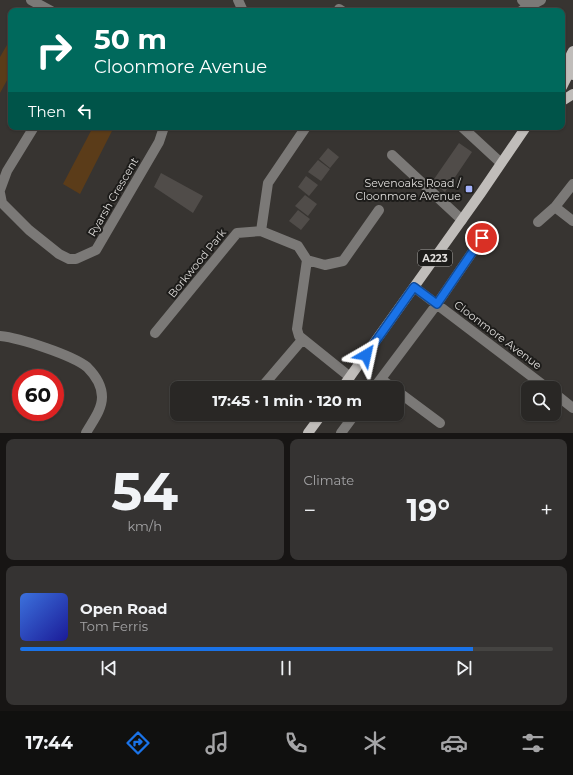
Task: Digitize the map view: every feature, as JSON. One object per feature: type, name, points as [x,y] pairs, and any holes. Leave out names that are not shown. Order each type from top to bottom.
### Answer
[{"type":"main road","points":[[565,81],[571,70],[569,59],[573,51]]},
{"type":"main road","name":"A223","points":[[347,381],[462,220],[524,130]]},
{"type":"main road","points":[[308,433],[317,421]]},
{"type":"street","points":[[31,0],[46,8]]},
{"type":"street","name":"Ryarsh Crescent","points":[[32,130],[8,170],[0,192],[2,203],[18,220],[59,254],[69,259],[76,259],[96,250],[159,142],[163,130]]},
{"type":"street","points":[[261,231],[268,183],[304,130]]},
{"type":"street","points":[[465,130],[501,163]]},
{"type":"street","points":[[392,156],[462,220]]},
{"type":"street","points":[[538,222],[555,207],[573,184]]},
{"type":"street","points":[[555,207],[573,220]]},
{"type":"street","points":[[350,377],[302,340],[297,329],[308,260],[325,265],[343,261],[379,210]]},
{"type":"street","name":"Borkwood Park","points":[[155,333],[237,233],[261,231],[298,246],[308,260]]},
{"type":"street","points":[[384,381],[381,379],[437,304],[482,238]]},
{"type":"street","name":"Cloonmore Avenue","points":[[414,287],[538,381]]},
{"type":"street","points":[[0,336],[49,349],[85,366],[94,375],[100,385],[102,397],[99,410],[86,433]]},
{"type":"street","points":[[267,381],[302,340]]},
{"type":"street","points":[[404,396],[440,423]]},
{"type":"street","points":[[561,399],[573,408]]},
{"type":"street","points":[[341,433],[350,421]]},
{"type":"shaded area","points":[[8,43],[8,78],[0,93],[0,57]]},
{"type":"shaded area","points":[[91,130],[112,130],[80,194],[63,184]]},
{"type":"building","points":[[459,143],[472,152],[445,192],[432,182]]},
{"type":"building","points":[[328,148],[339,157],[330,168],[319,159]]},
{"type":"building","points":[[318,160],[330,169],[321,181],[308,172]]},
{"type":"building","points":[[161,173],[203,196],[193,213],[154,187]]},
{"type":"building","points":[[306,176],[318,185],[309,196],[298,187]]},
{"type":"building","points":[[305,195],[317,204],[308,216],[295,206]]},
{"type":"building","points":[[298,210],[310,219],[301,230],[289,221]]},
{"type":"place","name":"Sevenoaks Road / Cloonmore Avenue","points":[[469,189]]},
{"type":"route","points":[[366,355],[414,287],[437,304],[482,238]]}]
